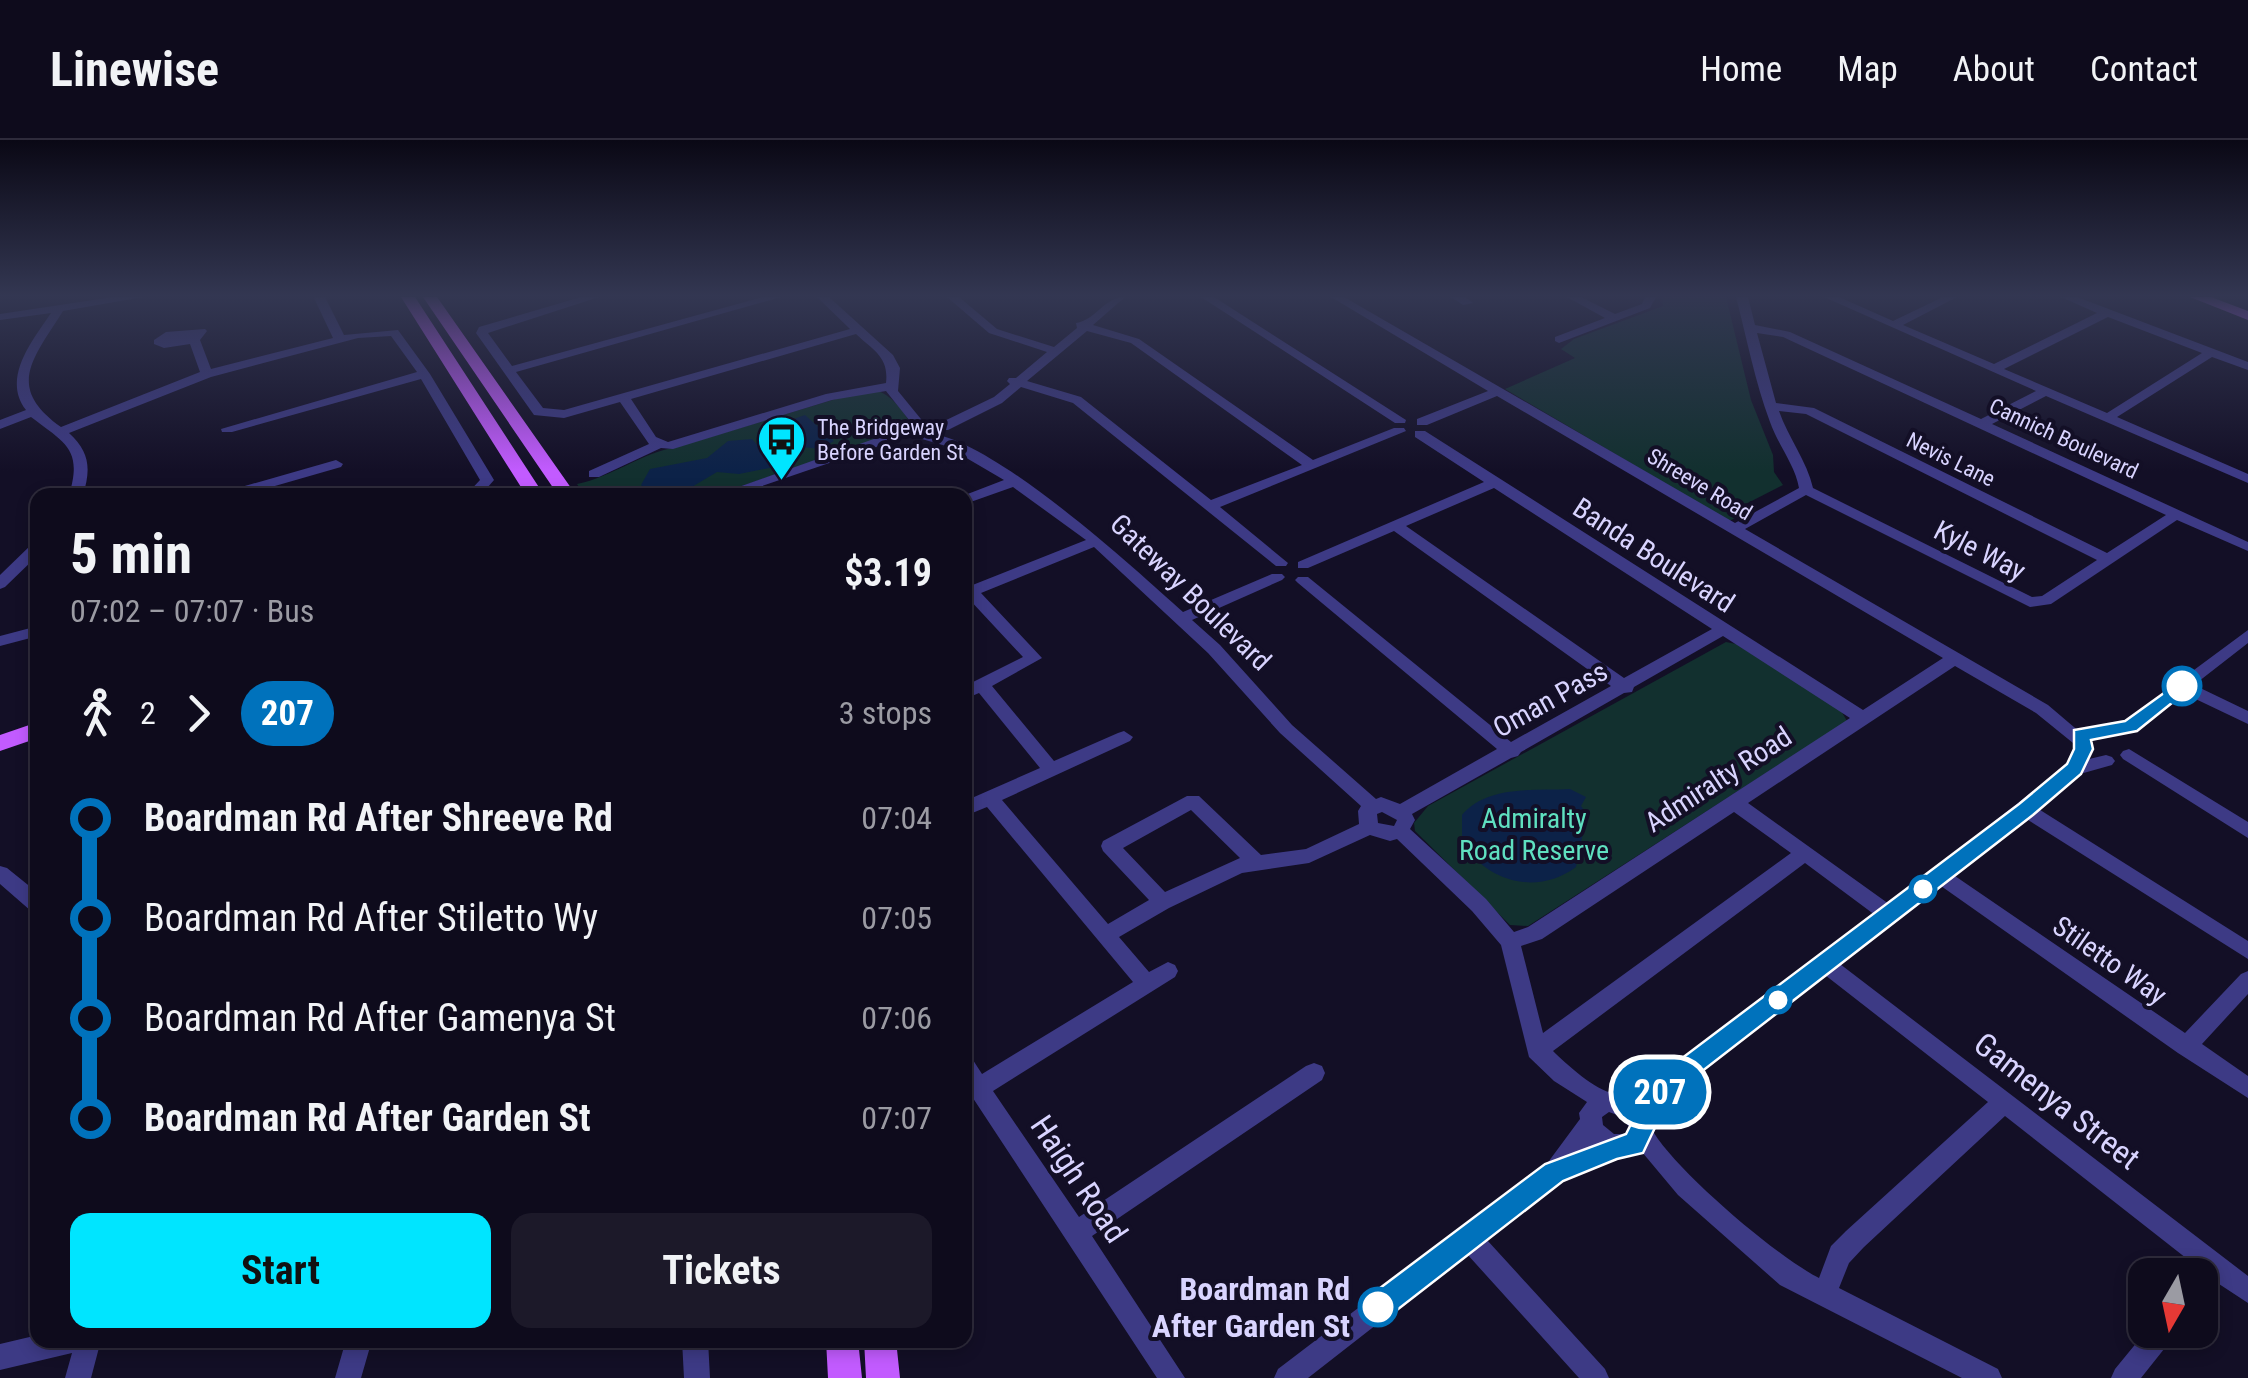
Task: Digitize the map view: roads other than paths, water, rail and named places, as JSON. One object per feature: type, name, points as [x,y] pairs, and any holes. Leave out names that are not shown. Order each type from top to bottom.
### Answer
[{"type":"main road","points":[[452,355],[532,488]]},
{"type":"main road","points":[[461,355],[562,488]]},
{"type":"main road","points":[[0,743],[30,733]]},
{"type":"main road","points":[[843,1348],[846,1378]]},
{"type":"main road","points":[[881,1348],[883,1378]]},
{"type":"street","points":[[33,355],[24,371],[21,390],[34,411],[75,444],[83,461],[77,488]]},
{"type":"street","points":[[200,355],[207,374]]},
{"type":"street","points":[[62,431],[207,374],[282,355]]},
{"type":"street","points":[[410,355],[487,480],[480,488]]},
{"type":"street","points":[[498,355],[539,412],[548,416],[773,355]]},
{"type":"street","points":[[510,370],[565,355]]},
{"type":"street","name":"Gateway Boulevard","points":[[885,355],[894,368],[892,386],[908,410],[932,430],[1015,481],[1095,542],[1214,649],[1286,728],[1373,806]]},
{"type":"street","points":[[757,488],[932,430],[990,406],[1047,355]]},
{"type":"street","points":[[1156,355],[1312,466]]},
{"type":"street","points":[[1293,355],[1399,425],[1421,428],[1498,390]]},
{"type":"street","name":"Shreeve Road","points":[[1437,355],[2088,738]]},
{"type":"street","points":[[1733,530],[1806,490],[1805,478],[1784,440],[1758,355]]},
{"type":"street","name":"Cannich Boulevard","points":[[1832,355],[2248,547]]},
{"type":"street","points":[[1964,355],[2241,476],[2248,463]]},
{"type":"street","points":[[1996,368],[2022,355]]},
{"type":"street","points":[[2109,416],[2207,355]]},
{"type":"street","points":[[2218,355],[2248,366]]},
{"type":"street","points":[[227,428],[424,374]]},
{"type":"street","points":[[1016,382],[1077,400],[1210,506],[1279,570]]},
{"type":"street","points":[[594,474],[658,444],[676,445],[830,398],[892,386]]},
{"type":"street","points":[[1984,423],[2046,390]]},
{"type":"street","points":[[624,398],[658,444]]},
{"type":"street","name":"Nevis Lane","points":[[1772,406],[1810,411],[2110,560]]},
{"type":"street","points":[[0,425],[34,411]]},
{"type":"street","points":[[1210,506],[1312,466],[1399,425]]},
{"type":"street","name":"Banda Boulevard","points":[[1421,428],[1495,482],[1862,718]]},
{"type":"street","points":[[745,488],[932,430]]},
{"type":"street","points":[[253,488],[336,464]]},
{"type":"street","points":[[972,497],[1015,481]]},
{"type":"street","points":[[1180,618],[1279,570],[1303,572],[1395,525],[1495,482]]},
{"type":"street","name":"Kyle Way","points":[[1806,490],[2030,602],[2046,601],[2178,513]]},
{"type":"street","points":[[1395,525],[1626,688]]},
{"type":"street","points":[[972,591],[1095,542]]},
{"type":"street","points":[[0,584],[30,554]]},
{"type":"street","points":[[1303,572],[1512,752]]},
{"type":"street","points":[[972,597],[1034,658],[974,689],[1050,768]]},
{"type":"street","name":"Oman Pass","points":[[1400,821],[1724,630]]},
{"type":"street","points":[[0,642],[30,633]]},
{"type":"street","points":[[1554,1173],[1601,1110],[1662,1088],[2026,810],[2074,768],[2088,738],[2130,726],[2248,635]]},
{"type":"street","name":"Admiralty Road","points":[[1510,942],[1535,933],[1955,658]]},
{"type":"street","points":[[2185,684],[2248,718]]},
{"type":"street","points":[[2121,757],[2130,726]]},
{"type":"street","points":[[972,806],[1124,737]]},
{"type":"street","points":[[2088,738],[2248,830]]},
{"type":"street","points":[[2088,738],[2119,740],[2121,757]]},
{"type":"street","points":[[2074,768],[2121,757]]},
{"type":"street","points":[[990,797],[1147,984]]},
{"type":"street","points":[[1162,902],[1110,846],[1193,800],[1258,864]]},
{"type":"street","points":[[1734,802],[1888,914]]},
{"type":"street","points":[[1369,827],[1365,818],[1373,806],[1393,806],[1400,821],[1479,905],[1510,942],[1538,1050],[1601,1110],[1634,1113],[1632,1139]]},
{"type":"street","points":[[2026,810],[2248,951]]},
{"type":"street","points":[[1108,934],[1162,902],[1239,866],[1309,856],[1369,827],[1390,834],[1400,821]]},
{"type":"street","points":[[1538,1050],[1805,854]]},
{"type":"street","points":[[0,873],[30,898]]},
{"type":"street","name":"Stiletto Way","points":[[1941,876],[2248,1088]]},
{"type":"street","name":"Gamenya Street","points":[[1826,964],[2205,1258]]},
{"type":"street","points":[[979,1088],[1168,971]]},
{"type":"street","points":[[2186,1046],[2248,980]]},
{"type":"street","points":[[1076,1233],[1314,1073]]},
{"type":"street","name":"Haigh Road","points":[[972,1078],[1172,1378]]},
{"type":"street","points":[[1288,1378],[1554,1173],[1632,1139],[1662,1088]]},
{"type":"street","points":[[1824,1296],[1840,1255],[1854,1239],[2005,1101]]},
{"type":"street","points":[[1601,1110],[1603,1141],[1632,1139],[1759,1253],[1949,1369],[1989,1378]]},
{"type":"street","points":[[1468,1237],[1596,1378]]},
{"type":"street","name":"Gamenya Street","points":[[2218,1268],[2248,1291]]},
{"type":"street","points":[[0,1357],[39,1348]]},
{"type":"street","points":[[78,1378],[86,1348]]},
{"type":"street","points":[[348,1378],[357,1348]]},
{"type":"street","points":[[695,1348],[697,1378]]},
{"type":"street","points":[[2124,1378],[2148,1348]]},
{"type":"water","points":[[805,415],[834,441],[821,449],[784,445],[778,450],[796,458],[794,463],[739,474],[717,472],[690,488],[641,485],[650,469],[707,458],[728,441],[752,439],[758,446],[769,448],[786,436],[774,431],[774,426]]},
{"type":"water","points":[[1570,789],[1586,797],[1581,806],[1587,814],[1576,867],[1561,876],[1529,882],[1499,875],[1472,856],[1462,842],[1462,815],[1484,799],[1512,791]]},
{"type":"place","name":"The Bridgeway Before Garden St","points":[[782,482]]},
{"type":"place","name":"Boardman Rd After Garden St","points":[[1378,1307]]},
{"type":"park label","name":"Admiralty Road Reserve","points":[[1534,834]]}]
